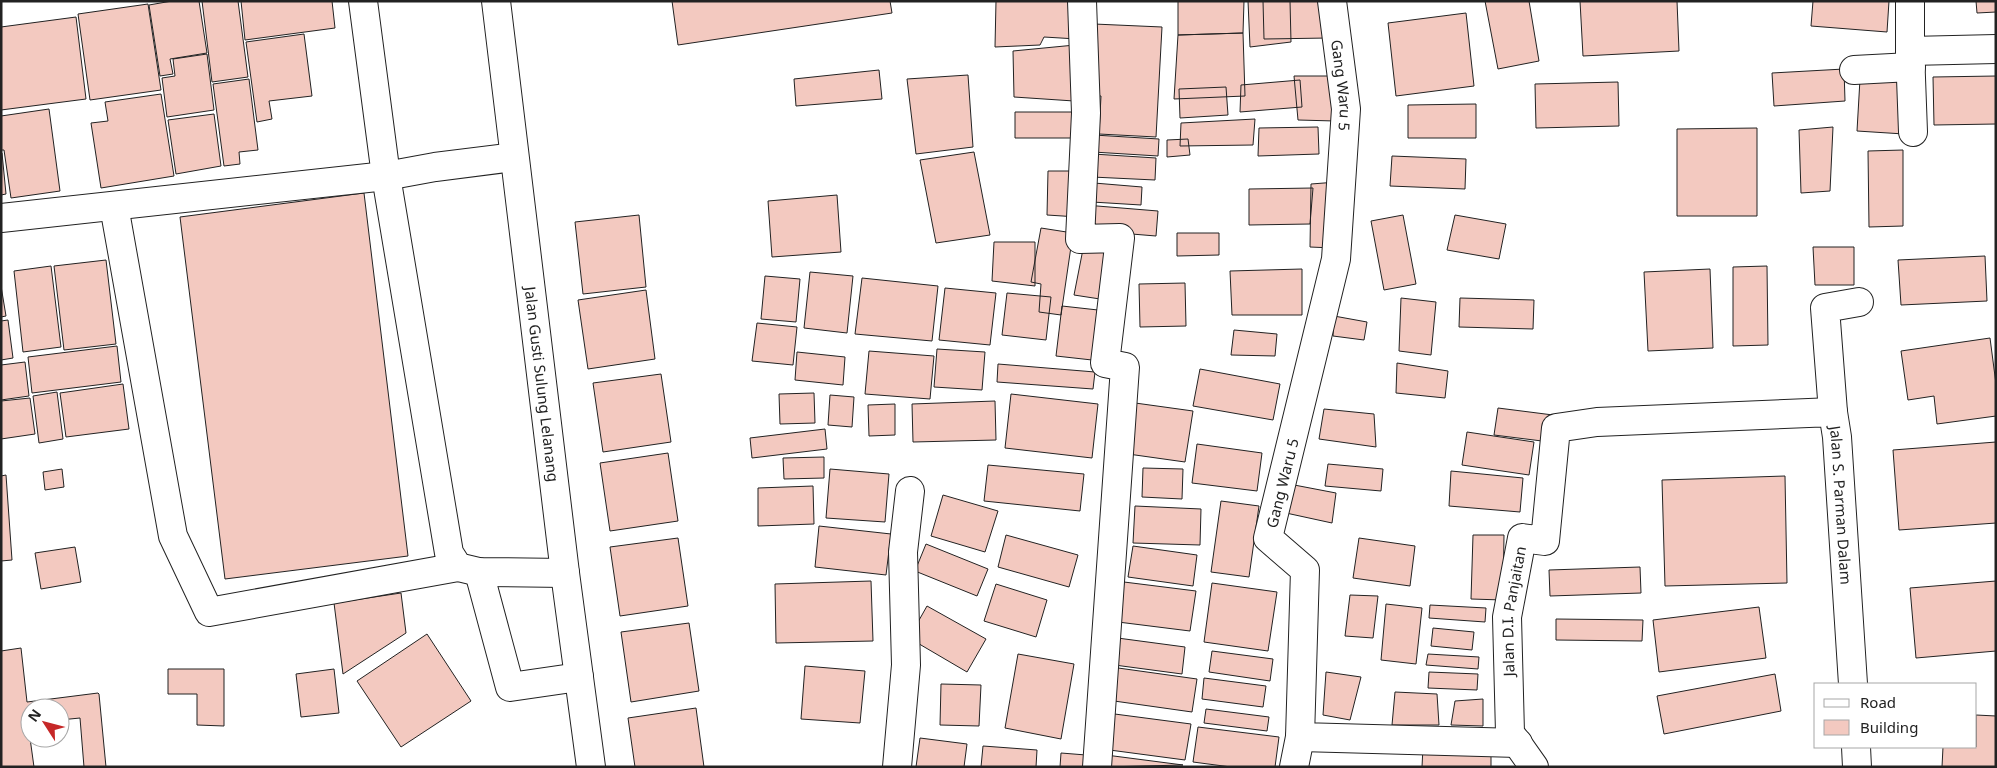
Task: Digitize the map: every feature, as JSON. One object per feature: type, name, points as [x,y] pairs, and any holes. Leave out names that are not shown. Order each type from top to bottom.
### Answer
[{"type":"street","points":[[364,1],[386,176],[449,553],[469,570],[510,687],[579,677]]},
{"type":"street","name":"Jalan Gusti Sulung Lelanang","points":[[496,1],[565,573],[591,767]]},
{"type":"street","points":[[1082,1],[1086,113],[1080,239],[1120,238],[1105,363],[1125,367],[1097,767]]},
{"type":"street","name":"Gang Waru 5","points":[[1300,737],[1305,570],[1268,538],[1336,259],[1346,109],[1332,1]]},
{"type":"street","points":[[1910,1],[1913,132]]},
{"type":"street","points":[[1854,70],[1910,59],[1996,49]]},
{"type":"street","points":[[1,218],[386,176],[436,167],[514,157]]},
{"type":"street","points":[[114,206],[173,536],[209,612],[469,570],[565,573]]},
{"type":"street","points":[[1833,412],[1825,308],[1859,302]]},
{"type":"street","name":"Jalan S. Parman Dalam","points":[[1597,422],[1833,412],[1837,437],[1853,683]]},
{"type":"street","name":"Jalan D.I. Panjaitan","points":[[1534,767],[1510,733],[1507,617],[1522,538],[1546,541],[1556,428],[1597,422]]},
{"type":"street","points":[[897,767],[906,665],[903,552],[910,491]]},
{"type":"street","points":[[1294,767],[1300,737],[1518,743]]},
{"type":"street","points":[[1856,748],[1857,767]]},
{"type":"building","points":[[172,1],[199,1],[207,53],[170,59],[173,74],[160,76],[149,5]]},
{"type":"building","points":[[202,1],[238,1],[248,77],[212,82]]},
{"type":"building","points":[[241,1],[332,1],[335,28],[245,40]]},
{"type":"building","points":[[672,1],[890,1],[892,13],[678,45]]},
{"type":"building","points":[[996,1],[1079,1],[1077,39],[1044,37],[1040,45],[995,47]]},
{"type":"building","points":[[1178,1],[1244,1],[1243,33],[1178,35]]},
{"type":"building","points":[[1248,1],[1290,1],[1291,42],[1250,47]]},
{"type":"building","points":[[1263,1],[1324,1],[1328,38],[1264,39]]},
{"type":"building","points":[[1485,1],[1529,1],[1539,61],[1498,69]]},
{"type":"building","points":[[1580,1],[1677,1],[1679,51],[1583,56]]},
{"type":"building","points":[[1813,1],[1889,1],[1887,32],[1811,26]]},
{"type":"building","points":[[1976,1],[1996,1],[1996,12],[1977,13]]},
{"type":"building","points":[[148,4],[161,90],[90,100],[78,14]]},
{"type":"building","points":[[1466,13],[1474,86],[1396,96],[1388,23]]},
{"type":"building","points":[[76,17],[86,99],[1,110],[1,27]]},
{"type":"building","points":[[1094,24],[1162,27],[1156,137],[1099,134],[1101,96],[1090,95]]},
{"type":"building","points":[[1243,33],[1245,96],[1174,99],[1178,35]]},
{"type":"building","points":[[304,34],[312,96],[269,101],[272,119],[257,122],[246,42]]},
{"type":"building","points":[[1075,45],[1074,101],[1014,97],[1013,51]]},
{"type":"building","points":[[207,54],[214,110],[167,117],[162,78],[175,76],[173,59]]},
{"type":"building","points":[[1844,69],[1845,101],[1774,106],[1772,73]]},
{"type":"building","points":[[879,70],[882,99],[796,106],[794,79]]},
{"type":"building","points":[[968,75],[973,147],[916,154],[907,79]]},
{"type":"building","points":[[1294,76],[1334,76],[1335,121],[1298,120]]},
{"type":"building","points":[[1996,76],[1996,124],[1934,125],[1933,77]]},
{"type":"building","points":[[249,79],[258,150],[239,152],[240,164],[224,166],[213,84]]},
{"type":"building","points":[[1860,79],[1907,82],[1904,134],[1857,131]]},
{"type":"building","points":[[1300,80],[1302,107],[1240,112],[1241,85]]},
{"type":"building","points":[[1618,82],[1619,126],[1536,128],[1535,84]]},
{"type":"building","points":[[1226,87],[1228,115],[1180,118],[1179,89]]},
{"type":"building","points":[[161,94],[174,176],[101,188],[91,123],[108,121],[105,102]]},
{"type":"building","points":[[1476,104],[1476,138],[1408,138],[1408,105]]},
{"type":"building","points":[[49,109],[60,191],[11,198],[4,150],[1,150],[1,116]]},
{"type":"building","points":[[1015,112],[1079,112],[1079,138],[1015,138]]},
{"type":"building","points":[[214,114],[221,166],[176,174],[168,120]]},
{"type":"building","points":[[1255,119],[1253,145],[1180,146],[1181,123]]},
{"type":"building","points":[[1318,127],[1319,154],[1258,156],[1259,128]]},
{"type":"building","points":[[1833,127],[1830,191],[1801,193],[1799,130]]},
{"type":"building","points":[[1757,128],[1757,216],[1677,216],[1677,129]]},
{"type":"building","points":[[1094,135],[1159,139],[1158,156],[1093,152]]},
{"type":"building","points":[[1188,139],[1190,155],[1167,157],[1167,140]]},
{"type":"building","points":[[1903,150],[1903,226],[1869,227],[1868,151]]},
{"type":"building","points":[[974,152],[990,235],[936,243],[920,160]]},
{"type":"building","points":[[1,153],[6,194],[1,195]]},
{"type":"building","points":[[1093,154],[1156,158],[1155,180],[1092,177]]},
{"type":"building","points":[[1392,156],[1466,159],[1465,189],[1390,186]]},
{"type":"building","points":[[1048,171],[1079,171],[1078,217],[1047,215]]},
{"type":"building","points":[[1337,182],[1333,248],[1310,247],[1311,184]]},
{"type":"building","points":[[1094,183],[1142,187],[1141,205],[1092,202]]},
{"type":"building","points":[[1313,188],[1310,224],[1249,225],[1249,189]]},
{"type":"building","points":[[364,193],[408,556],[225,579],[180,217]]},
{"type":"building","points":[[837,195],[841,252],[772,257],[768,201]]},
{"type":"building","points":[[1085,205],[1158,211],[1156,236],[1083,230]]},
{"type":"building","points":[[639,215],[646,287],[583,294],[575,222]]},
{"type":"building","points":[[1403,215],[1416,284],[1384,290],[1371,221]]},
{"type":"building","points":[[1455,215],[1506,224],[1499,259],[1447,250]]},
{"type":"building","points":[[1041,228],[1073,233],[1061,315],[1039,312],[1041,284],[1031,282]]},
{"type":"building","points":[[1177,233],[1219,233],[1219,255],[1177,256]]},
{"type":"building","points":[[994,242],[1035,242],[1035,286],[992,281]]},
{"type":"building","points":[[1084,244],[1109,249],[1100,299],[1074,295]]},
{"type":"building","points":[[1813,247],[1854,247],[1854,285],[1815,285]]},
{"type":"building","points":[[1985,256],[1987,301],[1901,305],[1898,260]]},
{"type":"building","points":[[106,260],[116,344],[64,350],[54,266]]},
{"type":"building","points":[[51,266],[61,347],[23,352],[14,271]]},
{"type":"building","points":[[1767,266],[1768,345],[1733,346],[1733,267]]},
{"type":"building","points":[[1302,269],[1302,315],[1232,315],[1230,271]]},
{"type":"building","points":[[1710,269],[1713,348],[1648,351],[1644,272]]},
{"type":"building","points":[[810,272],[853,276],[847,333],[804,328]]},
{"type":"building","points":[[765,276],[800,279],[796,322],[761,319]]},
{"type":"building","points":[[862,278],[938,286],[932,341],[855,334]]},
{"type":"building","points":[[1185,283],[1186,326],[1140,327],[1139,284]]},
{"type":"building","points":[[1,286],[6,316],[1,317]]},
{"type":"building","points":[[945,288],[996,293],[990,345],[939,340]]},
{"type":"building","points":[[646,290],[655,359],[588,369],[578,300]]},
{"type":"building","points":[[1007,293],[1051,297],[1046,340],[1002,335]]},
{"type":"building","points":[[1401,298],[1436,302],[1431,355],[1399,351]]},
{"type":"building","points":[[1460,298],[1534,300],[1533,329],[1459,327]]},
{"type":"building","points":[[1062,306],[1098,310],[1092,360],[1056,356]]},
{"type":"building","points":[[1334,316],[1367,322],[1364,340],[1333,336]]},
{"type":"building","points":[[8,320],[13,358],[1,360],[1,321]]},
{"type":"building","points":[[757,323],[797,327],[793,365],[752,361]]},
{"type":"building","points":[[1234,330],[1277,334],[1275,356],[1231,355]]},
{"type":"building","points":[[1990,338],[1996,384],[1996,416],[1937,424],[1934,396],[1908,400],[1901,351]]},
{"type":"building","points":[[117,346],[121,382],[32,393],[28,357]]},
{"type":"building","points":[[937,349],[985,352],[982,390],[934,387]]},
{"type":"building","points":[[869,351],[934,356],[930,399],[865,394]]},
{"type":"building","points":[[797,352],[845,357],[843,385],[795,380]]},
{"type":"building","points":[[25,362],[29,396],[1,400],[1,365]]},
{"type":"building","points":[[1397,363],[1448,371],[1445,398],[1396,393]]},
{"type":"building","points":[[998,364],[1095,372],[1093,389],[997,382]]},
{"type":"building","points":[[1200,369],[1280,384],[1273,420],[1193,406]]},
{"type":"building","points":[[661,374],[671,442],[603,452],[593,383]]},
{"type":"building","points":[[123,384],[129,429],[66,437],[60,393]]},
{"type":"building","points":[[57,392],[63,439],[39,443],[33,396]]},
{"type":"building","points":[[814,393],[815,423],[780,424],[779,394]]},
{"type":"building","points":[[1011,394],[1098,404],[1092,458],[1005,448]]},
{"type":"building","points":[[830,395],[854,397],[852,427],[828,425]]},
{"type":"building","points":[[30,398],[35,434],[1,439],[1,401]]},
{"type":"building","points":[[995,401],[996,440],[913,442],[912,404]]},
{"type":"building","points":[[1128,402],[1193,411],[1185,462],[1121,453]]},
{"type":"building","points":[[895,404],[895,435],[869,436],[868,405]]},
{"type":"building","points":[[1498,408],[1553,415],[1550,442],[1494,435]]},
{"type":"building","points":[[1324,409],[1374,414],[1376,447],[1319,439]]},
{"type":"building","points":[[825,429],[827,449],[752,458],[750,438]]},
{"type":"building","points":[[1467,432],[1534,442],[1529,475],[1462,465]]},
{"type":"building","points":[[1996,442],[1996,523],[1899,530],[1893,450]]},
{"type":"building","points":[[1197,444],[1262,453],[1257,491],[1192,483]]},
{"type":"building","points":[[668,453],[678,521],[610,531],[600,463]]},
{"type":"building","points":[[824,457],[824,478],[784,479],[783,458]]},
{"type":"building","points":[[1328,464],[1383,469],[1381,491],[1325,486]]},
{"type":"building","points":[[988,465],[1084,474],[1080,511],[984,501]]},
{"type":"building","points":[[1143,468],[1183,469],[1182,499],[1142,497]]},
{"type":"building","points":[[62,469],[64,487],[45,490],[43,472]]},
{"type":"building","points":[[830,469],[889,474],[885,522],[826,518]]},
{"type":"building","points":[[1451,471],[1523,478],[1520,512],[1449,506]]},
{"type":"building","points":[[6,475],[12,560],[1,561],[1,476]]},
{"type":"building","points":[[1785,476],[1787,583],[1665,586],[1662,480]]},
{"type":"building","points":[[1289,484],[1336,493],[1332,523],[1286,513]]},
{"type":"building","points":[[813,486],[814,524],[758,526],[758,488]]},
{"type":"building","points":[[943,495],[998,511],[985,552],[931,536]]},
{"type":"building","points":[[1221,501],[1259,506],[1249,577],[1211,572]]},
{"type":"building","points":[[1135,506],[1201,509],[1200,545],[1133,543]]},
{"type":"building","points":[[819,526],[891,534],[886,575],[815,567]]},
{"type":"building","points":[[1006,535],[1078,555],[1069,587],[998,567]]},
{"type":"building","points":[[1473,535],[1504,535],[1503,600],[1471,599]]},
{"type":"building","points":[[678,538],[688,606],[620,616],[610,547]]},
{"type":"building","points":[[1359,538],[1415,546],[1410,586],[1353,578]]},
{"type":"building","points":[[926,544],[988,569],[977,596],[915,571]]},
{"type":"building","points":[[1133,546],[1197,555],[1193,586],[1128,577]]},
{"type":"building","points":[[75,547],[81,582],[41,589],[35,553]]},
{"type":"building","points":[[1640,567],[1641,593],[1550,596],[1549,570]]},
{"type":"building","points":[[871,581],[873,641],[776,643],[775,584]]},
{"type":"building","points":[[1996,581],[1996,651],[1916,658],[1910,588]]},
{"type":"building","points":[[1124,582],[1196,591],[1190,631],[1118,622]]},
{"type":"building","points":[[1212,583],[1277,592],[1268,651],[1204,642]]},
{"type":"building","points":[[996,584],[1047,600],[1036,637],[984,621]]},
{"type":"building","points":[[401,593],[406,633],[343,674],[334,603]]},
{"type":"building","points":[[1350,595],[1378,596],[1373,638],[1345,636]]},
{"type":"building","points":[[1386,604],[1422,608],[1416,664],[1381,660]]},
{"type":"building","points":[[1430,605],[1486,608],[1485,622],[1429,618]]},
{"type":"building","points":[[927,606],[986,639],[967,672],[909,638]]},
{"type":"building","points":[[1759,607],[1766,658],[1659,672],[1653,620]]},
{"type":"building","points":[[1556,619],[1643,620],[1642,641],[1556,640]]},
{"type":"building","points":[[689,623],[699,691],[631,702],[621,632]]},
{"type":"building","points":[[1433,628],[1474,632],[1472,650],[1431,646]]},
{"type":"building","points":[[427,634],[471,701],[401,747],[357,681]]},
{"type":"building","points":[[1110,637],[1185,647],[1182,674],[1107,664]]},
{"type":"building","points":[[21,648],[27,698],[20,698],[20,748],[31,748],[34,767],[1,767],[1,651]]},
{"type":"building","points":[[1212,651],[1273,659],[1270,681],[1209,672]]},
{"type":"building","points":[[1018,654],[1074,664],[1061,739],[1005,728]]},
{"type":"building","points":[[1428,654],[1479,657],[1478,669],[1426,665]]},
{"type":"building","points":[[805,666],[865,671],[860,723],[801,719]]},
{"type":"building","points":[[1111,667],[1197,679],[1192,712],[1107,700]]},
{"type":"building","points":[[168,669],[224,669],[224,726],[197,725],[197,694],[168,694]]},
{"type":"building","points":[[334,669],[339,713],[301,717],[296,674]]},
{"type":"building","points":[[1326,672],[1361,677],[1350,720],[1323,715]]},
{"type":"building","points":[[1429,672],[1478,674],[1477,690],[1428,688]]},
{"type":"building","points":[[1775,674],[1781,711],[1664,734],[1657,696]]},
{"type":"building","points":[[1204,678],[1266,686],[1263,707],[1202,699]]},
{"type":"building","points":[[941,684],[981,685],[979,726],[940,725]]},
{"type":"building","points":[[1395,692],[1437,694],[1439,725],[1392,725]]},
{"type":"building","points":[[98,693],[106,767],[84,767],[80,718],[70,719],[70,698],[59,698]]},
{"type":"building","points":[[1483,699],[1483,726],[1451,725],[1455,701]]},
{"type":"building","points":[[696,708],[704,767],[635,767],[628,718]]},
{"type":"building","points":[[1206,709],[1269,717],[1267,731],[1204,723]]},
{"type":"building","points":[[1107,713],[1191,724],[1185,760],[1102,749]]},
{"type":"building","points":[[1977,715],[1996,716],[1996,767],[1942,767],[1943,748],[1977,748]]},
{"type":"building","points":[[1198,727],[1279,737],[1275,767],[1231,767],[1193,762]]},
{"type":"building","points":[[920,738],[967,744],[964,767],[916,767]]},
{"type":"building","points":[[983,746],[1037,750],[1036,767],[981,767]]},
{"type":"building","points":[[1423,747],[1491,750],[1491,767],[1422,767]]},
{"type":"building","points":[[1061,753],[1086,755],[1085,767],[1060,767]]},
{"type":"building","points":[[1106,755],[1183,765],[1104,767]]}]
